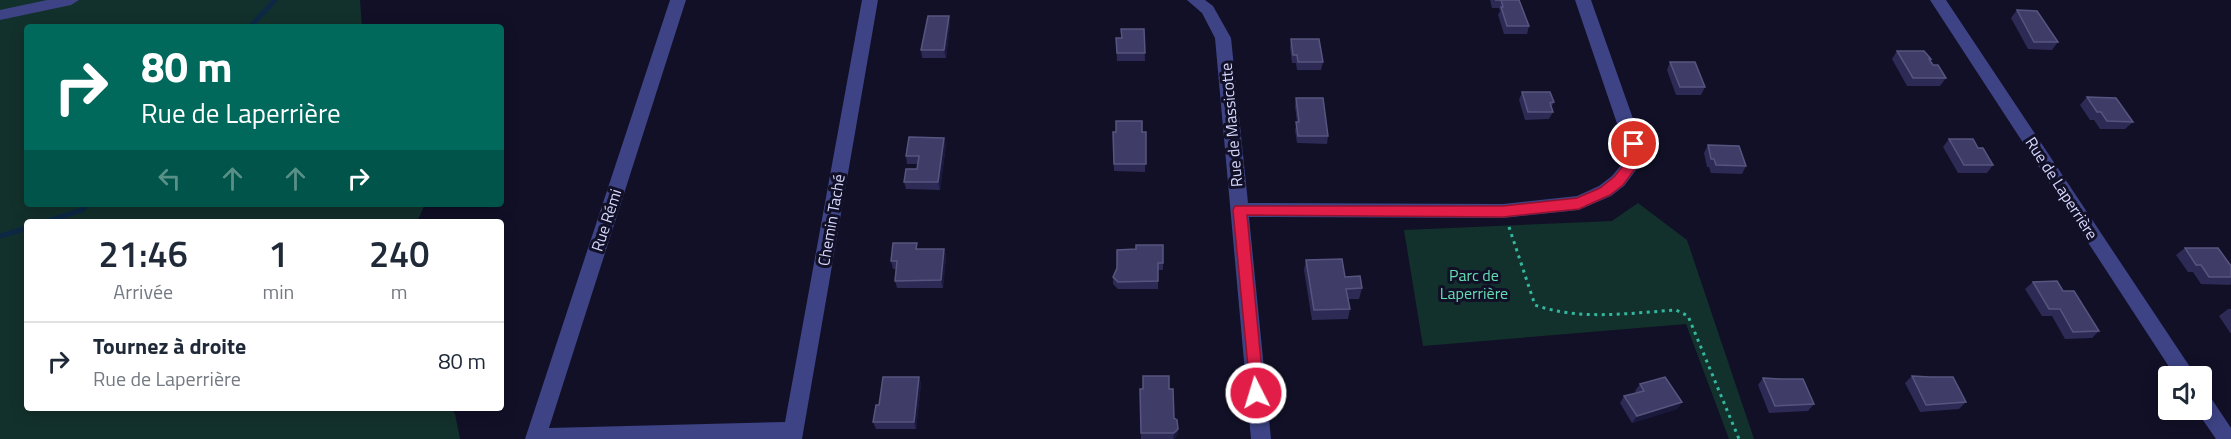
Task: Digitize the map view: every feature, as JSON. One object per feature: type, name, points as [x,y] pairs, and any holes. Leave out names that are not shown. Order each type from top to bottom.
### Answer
[{"type":"street","points":[[0,15],[71,0]]},
{"type":"street","name":"Rue Rémi","points":[[535,438],[678,0]]},
{"type":"street","name":"Chemin Taché","points":[[793,435],[870,0]]},
{"type":"street","name":"Rue de Massicotte","points":[[1195,0],[1208,10],[1223,38],[1260,439]]},
{"type":"street","points":[[1239,210],[1503,212],[1579,203],[1605,191],[1618,181],[1630,166],[1634,144],[1583,0]]},
{"type":"street","name":"Rue de Laperrière","points":[[1938,0],[2179,366]]},
{"type":"street","points":[[2212,416],[2227,439]]},
{"type":"street","points":[[535,438],[793,435]]},
{"type":"path","points":[[1503,212],[1535,305],[1550,312],[1576,314],[1676,310],[1688,316],[1739,439]]},
{"type":"green space","points":[[0,0],[360,0],[362,24],[24,24],[24,207],[424,207],[418,219],[24,219],[24,411],[453,411],[460,439],[0,439]]},
{"type":"green space","name":"Parc de Laperrière","points":[[1638,203],[1687,240],[1754,439],[1729,439],[1686,324],[1423,346],[1404,230],[1612,221]]},
{"type":"building","points":[[1501,0],[1519,0],[1529,26],[1507,26]]},
{"type":"building","points":[[2017,10],[2037,11],[2058,42],[2034,42]]},
{"type":"building","points":[[928,16],[949,16],[944,50],[921,50]]},
{"type":"building","points":[[1121,29],[1144,29],[1145,53],[1117,53],[1116,38],[1122,38]]},
{"type":"building","points":[[1291,39],[1319,39],[1323,62],[1298,62],[1297,55],[1293,55]]},
{"type":"building","points":[[1897,51],[1924,51],[1933,65],[1938,65],[1946,78],[1913,78]]},
{"type":"building","points":[[1670,62],[1695,62],[1705,87],[1680,87]]},
{"type":"building","points":[[1522,92],[1550,92],[1554,102],[1550,103],[1553,112],[1528,112]]},
{"type":"building","points":[[2087,97],[2116,98],[2133,122],[2107,121],[2101,112],[2097,112]]},
{"type":"building","points":[[1296,98],[1323,98],[1328,136],[1298,136]]},
{"type":"building","points":[[1116,121],[1142,121],[1142,132],[1146,132],[1146,164],[1114,164],[1113,132],[1116,132]]},
{"type":"building","points":[[909,137],[944,138],[938,182],[904,182],[906,169],[917,169],[919,156],[906,156]]},
{"type":"building","points":[[1949,139],[1973,139],[1978,148],[1983,148],[1993,165],[1964,165]]},
{"type":"building","points":[[1708,145],[1739,146],[1746,166],[1716,165],[1714,159],[1711,159]]},
{"type":"building","points":[[893,243],[917,243],[916,249],[944,249],[941,280],[895,281],[897,261],[891,261]]},
{"type":"building","points":[[1136,245],[1163,245],[1163,263],[1158,263],[1158,281],[1118,282],[1113,277],[1117,268],[1117,250],[1136,249]]},
{"type":"building","points":[[2185,248],[2218,248],[2231,266],[2231,277],[2209,277],[2201,265],[2196,265]]},
{"type":"building","points":[[1342,259],[1345,277],[1360,276],[1362,288],[1346,289],[1350,309],[1314,310],[1306,260]]},
{"type":"building","points":[[2057,281],[2063,291],[2074,291],[2099,331],[2073,332],[2060,309],[2049,309],[2033,282]]},
{"type":"building","points":[[1143,376],[1169,376],[1169,389],[1173,389],[1174,418],[1177,420],[1178,429],[1174,433],[1141,433],[1140,389],[1143,389]]},
{"type":"building","points":[[1912,376],[1953,377],[1966,402],[1926,405]]},
{"type":"building","points":[[883,377],[919,377],[914,422],[873,422],[876,405],[879,405]]},
{"type":"building","points":[[1665,377],[1682,402],[1637,416],[1624,396],[1644,391],[1640,384]]},
{"type":"building","points":[[1763,378],[1803,379],[1814,404],[1775,406]]},
{"type":"waterway","points":[[253,24],[275,0]]},
{"type":"waterway","points":[[54,219],[85,207]]},
{"type":"waterway","points":[[0,236],[24,229]]},
{"type":"route","points":[[1256,393],[1239,210],[1503,212],[1550,208],[1579,203],[1605,191],[1618,181],[1630,166],[1634,144]]}]
